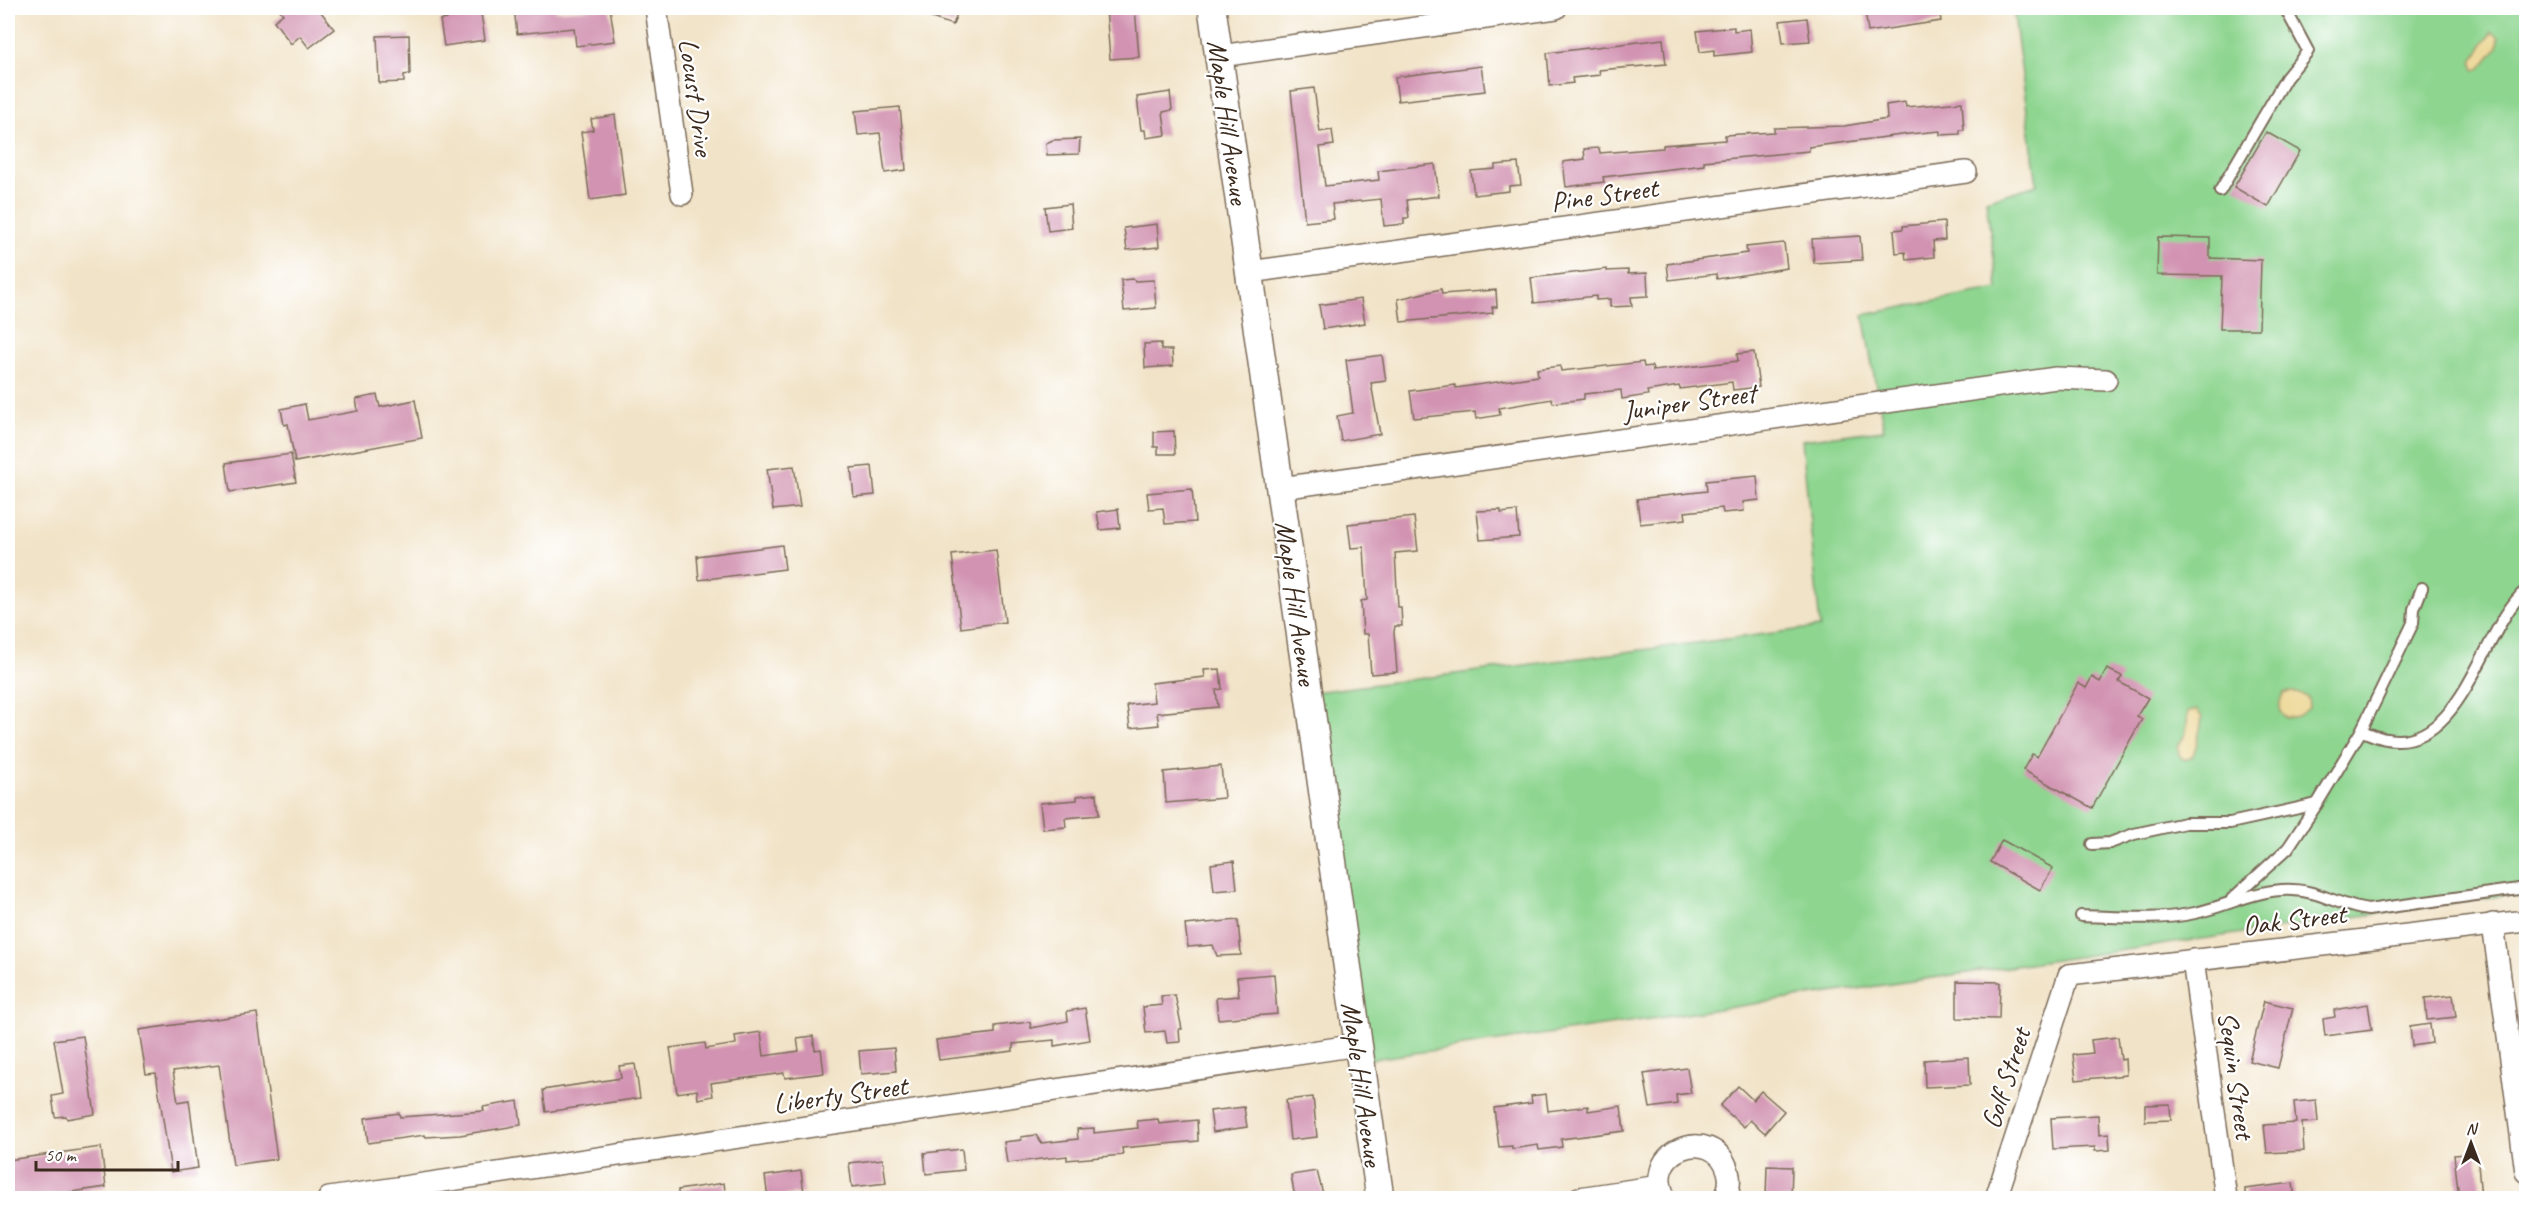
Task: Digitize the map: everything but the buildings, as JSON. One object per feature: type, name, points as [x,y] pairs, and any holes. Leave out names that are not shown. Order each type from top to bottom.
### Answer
[{"type":"street","name":"Locust Drive","points":[[656,8],[682,194]]},
{"type":"street","name":"Maple Hill Avenue","points":[[1212,8],[1281,488],[1342,946],[1380,1198]]},
{"type":"street","points":[[1220,56],[1556,8]]},
{"type":"street","name":"Pine Street","points":[[1250,272],[1966,172]]},
{"type":"street","name":"Juniper Street","points":[[1281,488],[2056,378],[2106,380]]},
{"type":"street","name":"Oak Street","points":[[2069,975],[2526,921]]},
{"type":"street","points":[[2493,924],[2526,1172]]},
{"type":"street","name":"Sequin Street","points":[[2193,960],[2226,1198]]},
{"type":"street","name":"Golf Street","points":[[1996,1198],[2069,975]]},
{"type":"street","name":"Liberty Street","points":[[329,1198],[451,1190],[1358,1045]]},
{"type":"street","points":[[1579,1198],[1662,1192],[1663,1165],[1669,1156],[1678,1149],[1700,1146],[1710,1149],[1726,1164],[1730,1185],[1725,1198]]},
{"type":"lane","points":[[2220,190],[2286,78],[2308,51],[2285,8]]},
{"type":"lane","points":[[2227,903],[2288,848],[2317,804],[2361,730],[2413,623],[2414,609],[2422,588]]},
{"type":"lane","points":[[2361,730],[2387,740],[2405,740],[2421,734],[2450,713],[2511,608],[2526,590]]},
{"type":"lane","points":[[2092,844],[2110,843],[2134,834],[2185,824],[2230,823],[2317,804]]},
{"type":"lane","points":[[2081,916],[2156,918],[2196,913],[2272,891],[2293,890],[2320,894],[2353,908],[2368,910],[2526,888]]},
{"type":"green space","points":[[2013,8],[2526,8],[2526,892],[1360,1061],[1315,692],[1820,627],[1802,440],[1884,430],[1863,315],[1998,289],[1986,200],[2037,185]]},
{"type":"sand","points":[[2492,32],[2499,37],[2498,47],[2480,69],[2475,70],[2472,61]]},
{"type":"sand","points":[[2293,692],[2308,697],[2309,708],[2298,716],[2286,718],[2280,710],[2281,699],[2284,693]]},
{"type":"sand","points":[[2197,709],[2202,718],[2198,738],[2192,757],[2185,760],[2179,755],[2178,747],[2186,732],[2188,712]]}]
